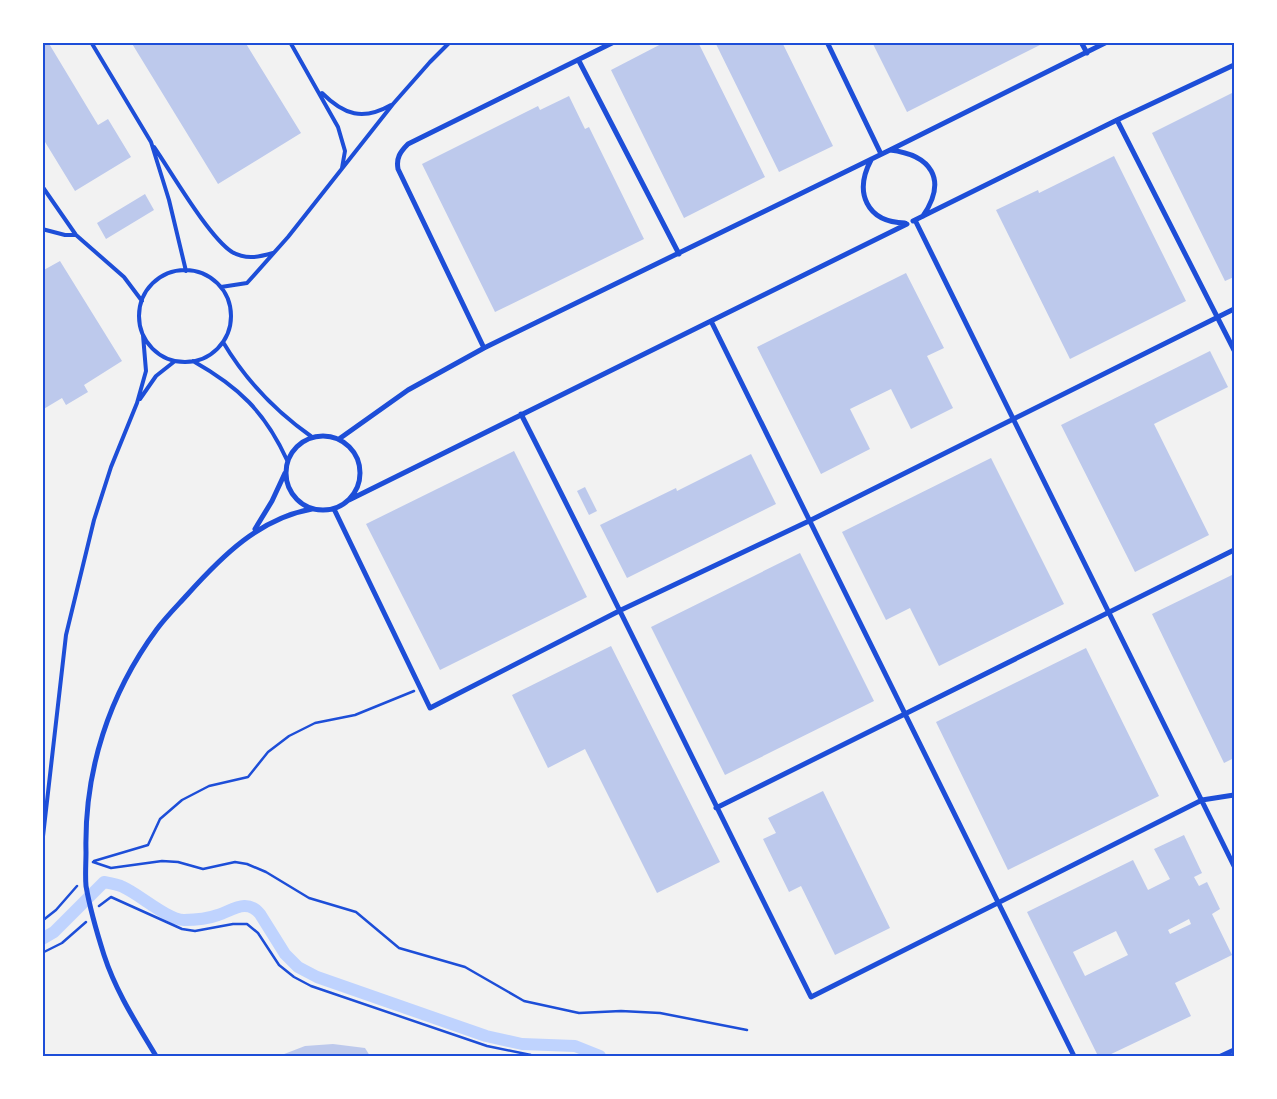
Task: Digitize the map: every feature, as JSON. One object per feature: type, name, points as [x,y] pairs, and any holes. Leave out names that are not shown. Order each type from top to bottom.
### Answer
[{"type":"street","points":[[484,348],[398,169],[397,160],[402,150],[408,144],[580,61],[614,42]]},
{"type":"street","points":[[826,42],[881,154]]},
{"type":"street","points":[[1082,42],[1087,53]]},
{"type":"street","points":[[339,439],[408,390],[484,348],[679,254],[1107,42]]},
{"type":"street","points":[[580,61],[679,254]]},
{"type":"street","points":[[156,1056],[120,994],[105,956],[90,904],[86,886],[88,789],[97,751],[110,712],[157,629],[202,578],[255,530],[283,516],[312,509],[334,509],[521,414],[1234,64]]},
{"type":"street","points":[[1117,120],[1234,350]]},
{"type":"street","points":[[890,150],[914,155],[924,162],[931,171],[934,182],[934,194],[923,216]]},
{"type":"street","points":[[871,159],[864,180],[863,192],[866,203],[883,220],[907,224]]},
{"type":"street","points":[[915,220],[1234,866]]},
{"type":"street","points":[[334,509],[430,708],[621,610],[809,521],[1234,309]]},
{"type":"street","points":[[711,321],[1074,1056]]},
{"type":"street","points":[[521,414],[621,610],[716,808],[811,998],[1202,800],[1234,795]]},
{"type":"street","points":[[255,530],[272,501],[285,472],[288,460],[297,446],[312,437],[330,436],[339,439],[349,446],[356,455],[360,467],[360,479],[356,491],[349,500]]},
{"type":"street","points":[[285,472],[287,484],[292,495],[301,504],[312,509]]},
{"type":"street","points":[[716,808],[1234,550]]},
{"type":"street","points":[[1221,1056],[1234,1050]]},
{"type":"lane","points":[[91,42],[151,142],[212,231],[233,252],[254,258],[275,252]]},
{"type":"lane","points":[[290,42],[338,127],[345,148],[345,158],[341,172]]},
{"type":"lane","points":[[221,287],[247,283],[341,172],[393,104],[450,42]]},
{"type":"lane","points":[[318,89],[333,104],[354,114],[380,111],[393,104]]},
{"type":"lane","points":[[151,142],[169,200],[186,270]]},
{"type":"lane","points":[[42,186],[76,235],[124,277],[142,301]]},
{"type":"lane","points":[[42,230],[65,236],[76,235]]},
{"type":"lane","points":[[42,844],[66,635],[94,520],[110,467],[138,403],[146,371],[139,312],[142,301],[148,289],[159,279],[172,272],[186,270],[199,272],[211,278],[221,287],[228,300],[231,314],[229,329],[223,342],[215,351],[193,361],[175,361],[156,351],[143,335]]},
{"type":"lane","points":[[223,342],[258,392],[286,418],[312,437]]},
{"type":"lane","points":[[138,403],[156,376],[175,361]]},
{"type":"lane","points":[[193,361],[213,372],[248,400],[274,431],[288,460]]},
{"type":"path","points":[[86,863],[148,845],[160,819],[182,800],[209,786],[248,777],[268,752],[289,736],[316,723],[356,715],[420,688]]},
{"type":"path","points":[[93,862],[112,868],[162,861],[178,862],[203,869],[235,862],[247,864],[266,872],[308,898],[356,912],[399,948],[465,967],[524,1001],[579,1014],[621,1011],[660,1012],[747,1030]]},
{"type":"path","points":[[42,921],[56,910],[86,878]]},
{"type":"path","points":[[42,954],[79,930],[111,897],[182,930],[196,931],[233,924],[247,924],[258,933],[280,965],[294,977],[311,986],[487,1046],[523,1054],[569,1056]]},
{"type":"building","points":[[42,42],[48,42],[98,125],[108,119],[131,157],[75,191],[42,137]]},
{"type":"building","points":[[131,42],[245,42],[301,133],[218,184]]},
{"type":"building","points":[[665,42],[698,42],[765,177],[684,218],[611,70]]},
{"type":"building","points":[[715,42],[782,42],[833,146],[779,172]]},
{"type":"building","points":[[872,42],[1046,42],[907,112]]},
{"type":"building","points":[[1234,92],[1234,277],[1225,281],[1152,133]]},
{"type":"building","points":[[569,96],[585,129],[589,127],[644,239],[495,312],[422,164],[538,106],[540,110]]},
{"type":"building","points":[[1114,156],[1186,301],[1070,359],[996,210],[1038,190],[1039,193]]},
{"type":"building","points":[[145,194],[154,210],[106,239],[97,223]]},
{"type":"building","points":[[60,261],[122,361],[84,385],[88,392],[66,405],[62,398],[42,410],[42,271]]},
{"type":"building","points":[[906,273],[944,348],[927,356],[953,408],[911,429],[891,389],[850,409],[870,449],[821,474],[757,347]]},
{"type":"building","points":[[1210,351],[1228,387],[1154,424],[1209,535],[1135,572],[1061,425]]},
{"type":"building","points":[[514,451],[587,597],[440,670],[366,524]]},
{"type":"building","points":[[751,454],[776,504],[627,578],[600,525],[676,488],[677,491]]},
{"type":"building","points":[[991,458],[1064,604],[939,666],[910,608],[886,620],[842,532]]},
{"type":"building","points":[[585,487],[597,511],[589,515],[577,491]]},
{"type":"building","points":[[800,553],[874,701],[725,775],[651,627]]},
{"type":"building","points":[[1234,574],[1234,758],[1224,763],[1152,614]]},
{"type":"building","points":[[611,646],[720,862],[657,893],[585,749],[548,768],[512,695]]},
{"type":"building","points":[[1086,648],[1159,796],[1008,870],[936,722]]},
{"type":"building","points":[[823,791],[890,928],[835,955],[801,886],[789,892],[763,839],[776,833],[768,818]]},
{"type":"building","points":[[1184,835],[1202,873],[1194,877],[1199,886],[1207,882],[1220,909],[1212,914],[1232,955],[1175,983],[1191,1016],[1107,1056],[1098,1056],[1027,912],[1133,860],[1148,890],[1170,879],[1154,849]],"holes":[[[1189,919],[1191,924],[1170,934],[1168,930]],[[1116,931],[1128,955],[1085,976],[1073,952]]]},
{"type":"building","points":[[333,1044],[365,1048],[370,1056],[279,1056],[305,1046]]},
{"type":"waterway","points":[[42,939],[54,932],[104,882],[116,884],[130,890],[177,919],[205,918],[240,907],[250,907],[260,914],[285,954],[298,967],[317,977],[486,1036],[522,1044],[575,1046],[600,1056]]}]
